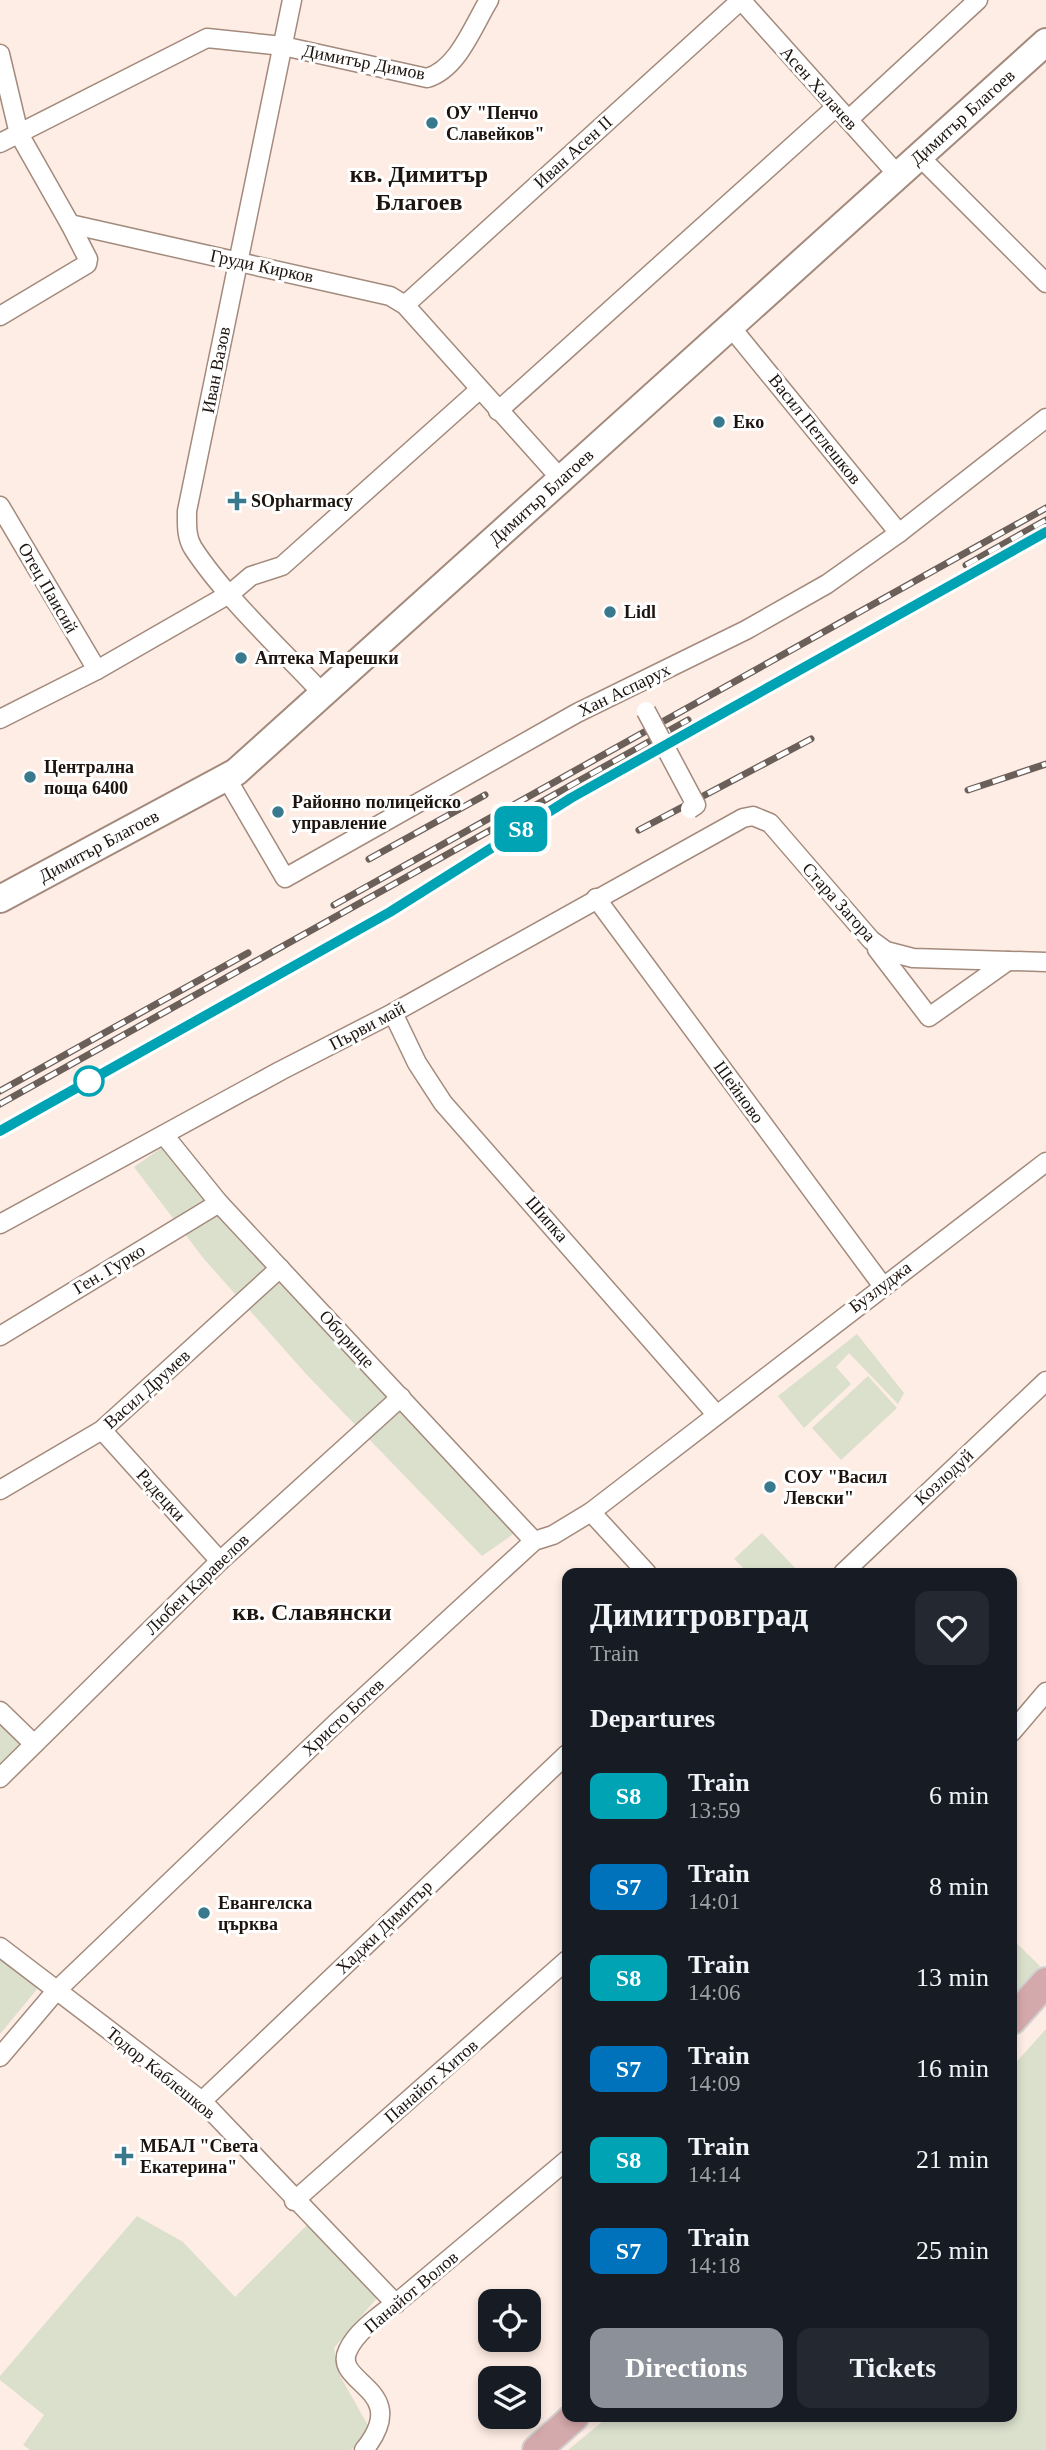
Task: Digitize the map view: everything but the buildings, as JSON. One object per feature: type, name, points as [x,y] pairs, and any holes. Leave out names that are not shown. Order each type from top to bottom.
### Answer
[{"type":"main road","points":[[1017,2014],[1046,1982]]},
{"type":"main road","points":[[537,2450],[568,2422]]},
{"type":"street","name":"Иван Вазов","points":[[292,0],[187,511],[187,530],[192,547],[324,695]]},
{"type":"street","name":"Димитър Димов","points":[[0,143],[198,42],[218,38],[283,47],[427,78],[449,66],[489,0]]},
{"type":"street","name":"Асен Халачев","points":[[741,0],[897,174]]},
{"type":"street","name":"Иван Асен II","points":[[405,305],[741,0]]},
{"type":"street","points":[[498,411],[978,0]]},
{"type":"street","name":"Димитър Благоев","points":[[0,900],[226,777],[324,695],[1046,42]]},
{"type":"street","points":[[0,54],[19,134],[88,259],[87,264],[0,316]]},
{"type":"street","points":[[918,155],[1046,283]]},
{"type":"street","name":"Груди Кирков","points":[[70,224],[390,296],[405,305],[561,479]]},
{"type":"street","name":"Васил Петлешков","points":[[730,326],[899,533]]},
{"type":"street","points":[[0,719],[96,670],[231,593],[251,576],[282,566],[479,390]]},
{"type":"street","name":"Хан Аспарух","points":[[226,777],[285,878],[577,713],[746,630],[827,584],[899,533],[1046,418]]},
{"type":"street","name":"Отец Паисий","points":[[0,506],[96,670]]},
{"type":"street","points":[[646,711],[696,805],[690,809]]},
{"type":"street","name":"Стара Загора","points":[[732,822],[753,816],[770,823],[871,940],[900,957],[1046,962]]},
{"type":"street","name":"Първи май","points":[[0,1224],[393,1013],[732,822]]},
{"type":"street","name":"Шейново","points":[[596,898],[883,1285]]},
{"type":"street","points":[[871,940],[929,1017],[1008,961]]},
{"type":"street","name":"Шипка","points":[[393,1013],[417,1063],[443,1103],[716,1414]]},
{"type":"street","name":"Оборище","points":[[164,1135],[219,1203],[534,1541]]},
{"type":"street","name":"Бузлуджа","points":[[716,1414],[1046,1162]]},
{"type":"street","name":"Ген. Гурко","points":[[0,1336],[219,1203]]},
{"type":"street","name":"Васил Друмев","points":[[0,1490],[102,1430],[280,1268]]},
{"type":"street","name":"Козлодуй","points":[[848,1568],[1046,1381]]},
{"type":"street","name":"Любен Каравелов","points":[[0,1778],[220,1561],[401,1396]]},
{"type":"street","name":"Христо Ботев","points":[[0,2056],[56,1991],[337,1721],[534,1541],[553,1535],[591,1512],[716,1414]]},
{"type":"street","name":"Радецки","points":[[102,1430],[220,1561]]},
{"type":"street","points":[[591,1512],[642,1568]]},
{"type":"street","points":[[1017,1726],[1046,1692]]},
{"type":"street","points":[[0,1711],[34,1744]]},
{"type":"street","name":"Хаджи Димитър","points":[[202,2101],[562,1759]]},
{"type":"street","name":"Тодор Каблешков","points":[[0,1947],[202,2101],[294,2201],[396,2304]]},
{"type":"street","name":"Панайот Хитов","points":[[294,2201],[562,1964]]},
{"type":"street","name":"Панайот Волов","points":[[364,2450],[382,2422],[381,2410],[375,2396],[348,2369],[345,2360],[348,2349],[359,2335],[562,2164]]},
{"type":"green space","points":[[171,1141],[522,1528],[482,1556],[307,1375],[204,1259],[134,1167]]},
{"type":"green space","points":[[857,1334],[904,1393],[898,1404],[849,1353],[836,1367],[851,1384],[804,1428],[778,1396]]},
{"type":"green space","points":[[868,1376],[897,1408],[841,1460],[812,1428]]},
{"type":"green space","points":[[762,1533],[795,1568],[743,1568],[734,1559]]},
{"type":"green space","points":[[0,1723],[23,1746],[0,1768]]},
{"type":"green space","points":[[1017,1944],[1040,1966],[1017,1993]]},
{"type":"green space","points":[[0,1955],[38,1988],[0,2034]]},
{"type":"green space","points":[[1046,2029],[1046,2450],[568,2450],[602,2422],[1017,2422],[1017,2061]]},
{"type":"green space","points":[[137,2216],[183,2242],[235,2297],[312,2220],[383,2291],[334,2348],[339,2374],[370,2429],[351,2450],[30,2450],[23,2445],[44,2415],[0,2380],[0,2376]]},
{"type":"railway","points":[[334,905],[1046,508]]},
{"type":"railway","points":[[966,565],[1046,520]]},
{"type":"railway","points":[[0,1131],[390,912],[571,798],[1046,532]]},
{"type":"railway","points":[[0,1104],[688,720]]},
{"type":"railway","points":[[639,830],[811,739]]},
{"type":"railway","points":[[968,790],[1046,764]]},
{"type":"railway","points":[[369,859],[485,795]]},
{"type":"railway","points":[[0,1091],[248,953]]},
{"type":"train","name":"S8","points":[[0,1131],[390,912],[571,798],[1046,532]]},
{"type":"place","name":"ОУ \"Пенчо Славейков\"","points":[[432,123]]},
{"type":"place","name":"Еко","points":[[719,422]]},
{"type":"place","name":"SOpharmacy","points":[[237,501]]},
{"type":"place","name":"Lidl","points":[[610,612]]},
{"type":"place","name":"Аптека Марешки","points":[[241,658]]},
{"type":"place","name":"Централна поща 6400","points":[[30,777]]},
{"type":"place","name":"Районно полицейско управление","points":[[278,812]]},
{"type":"place","name":"СОУ \"Васил Левски\"","points":[[770,1487]]},
{"type":"place","name":"Евангелска църква","points":[[204,1913]]},
{"type":"place","name":"МБАЛ \"Света Екатерина\"","points":[[124,2156]]},
{"type":"district","name":"кв. Димитър Благоев","points":[[419,188]]},
{"type":"district","name":"кв. Славянски","points":[[312,1612]]}]
